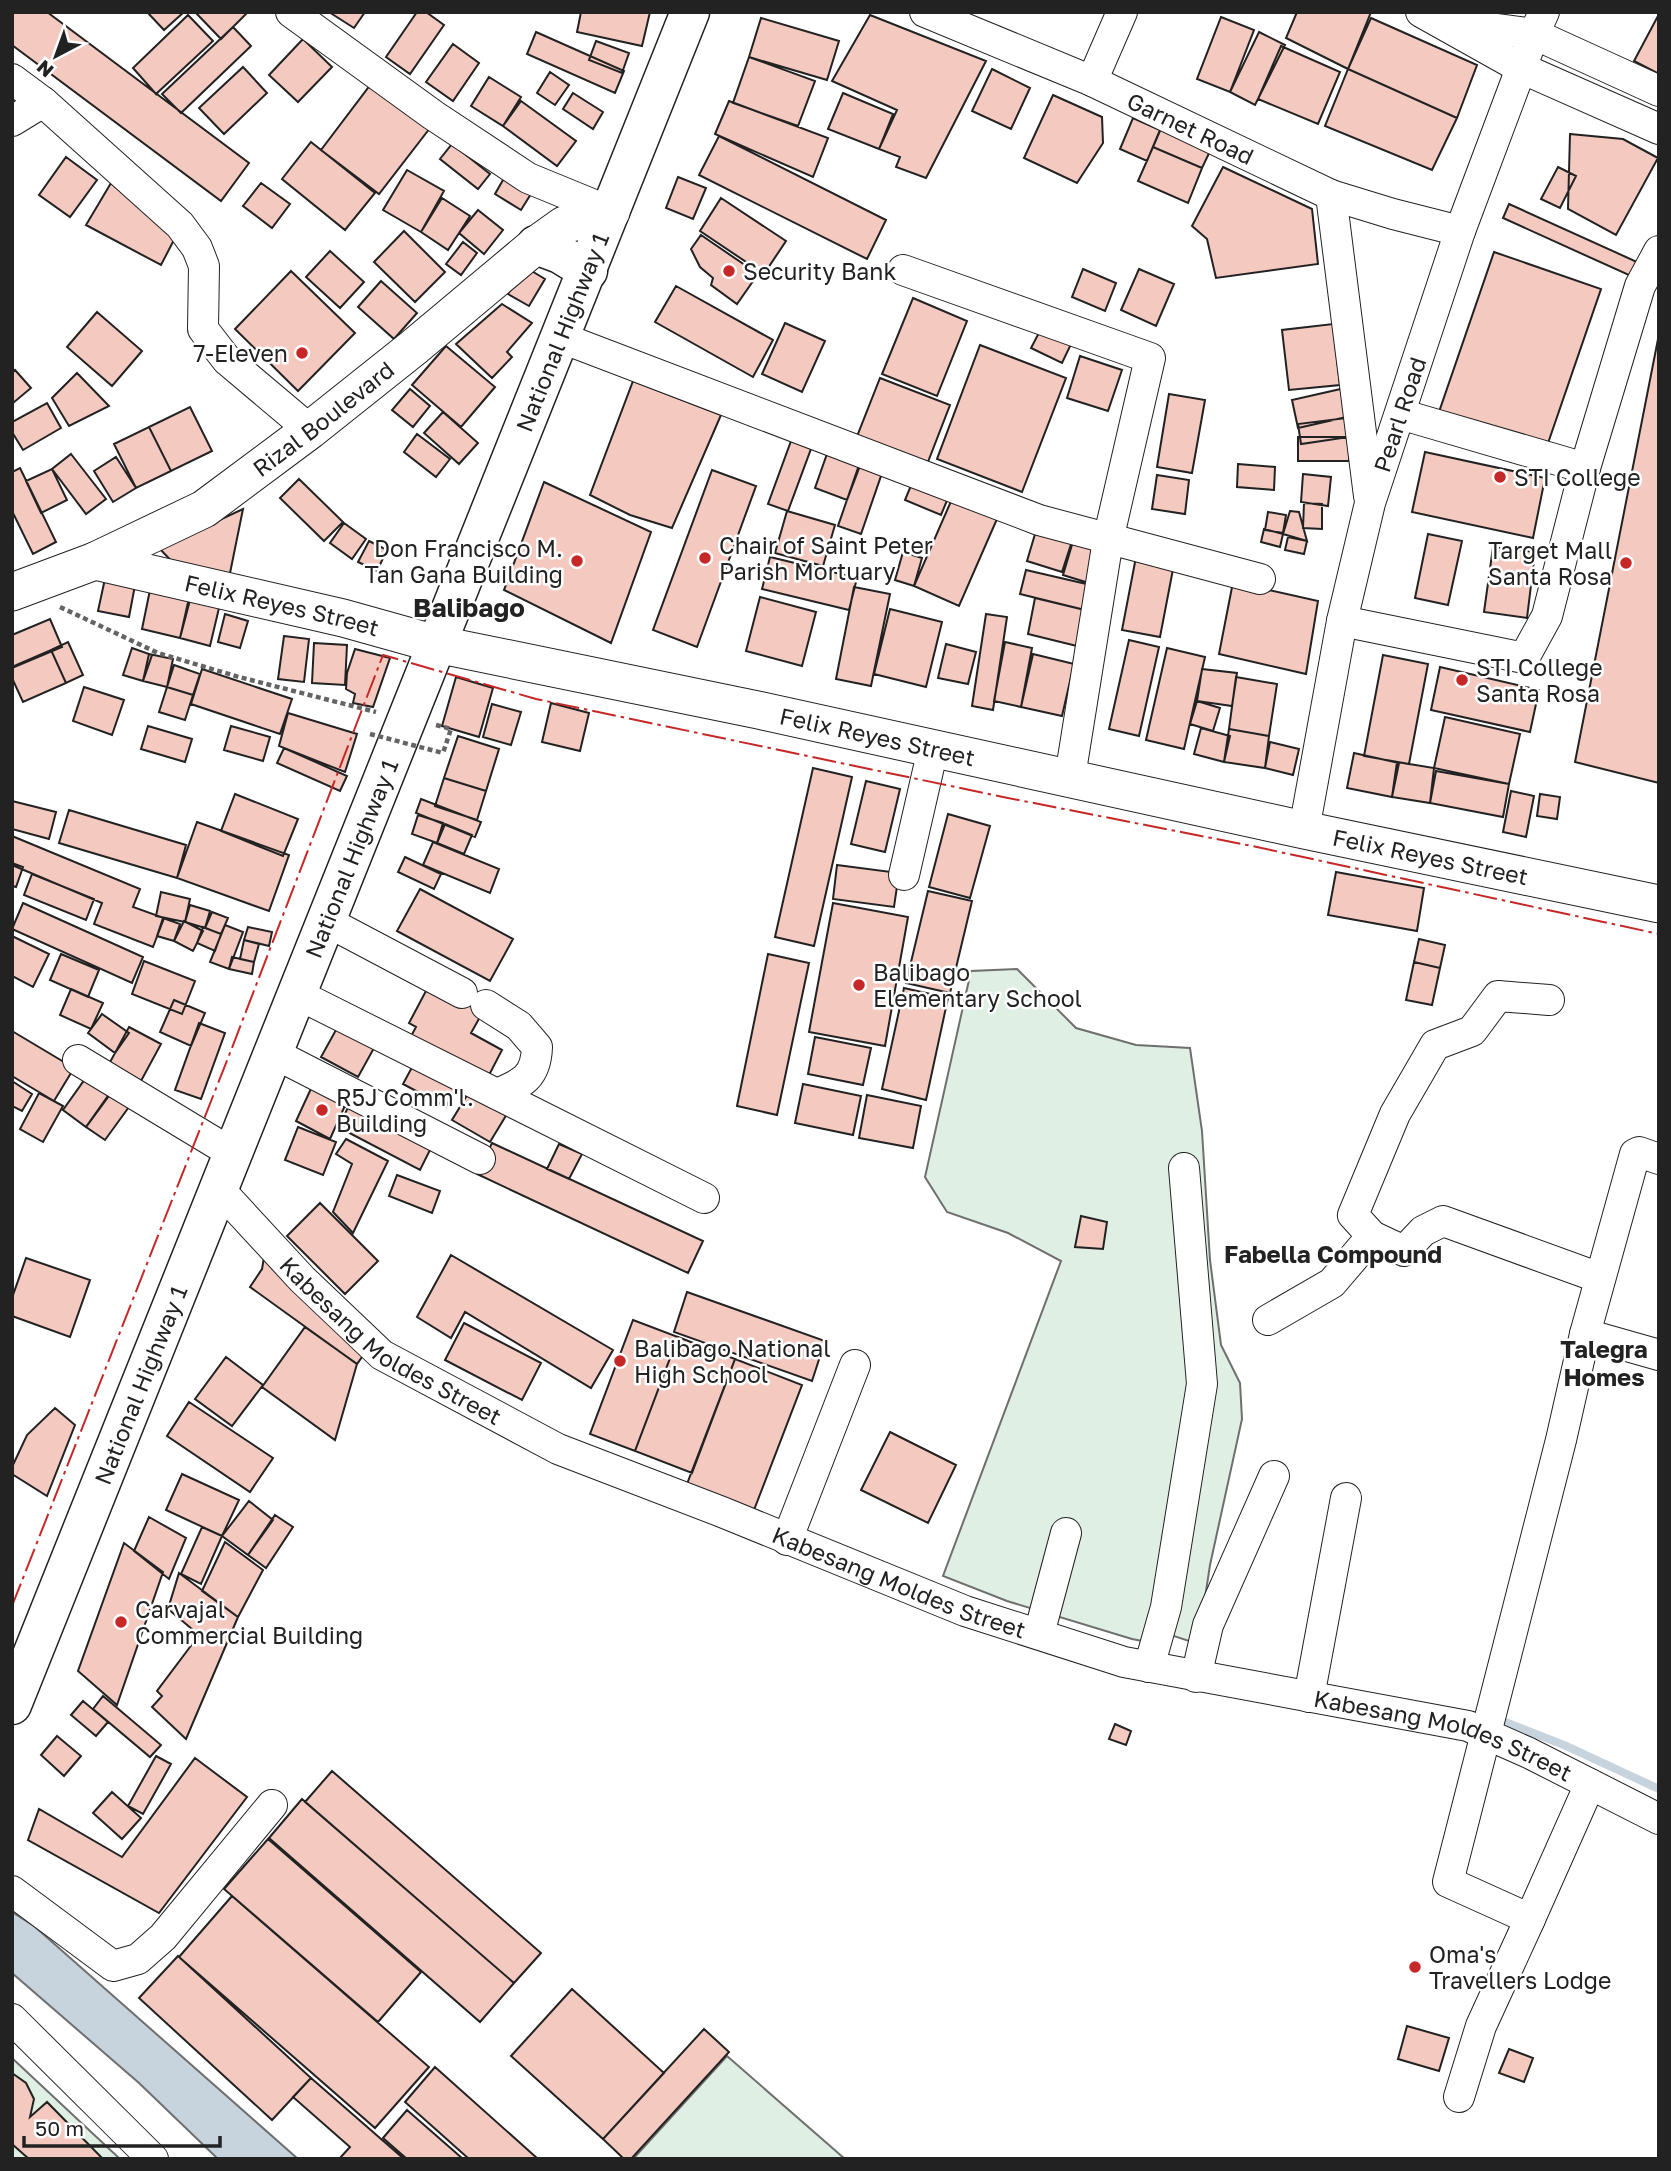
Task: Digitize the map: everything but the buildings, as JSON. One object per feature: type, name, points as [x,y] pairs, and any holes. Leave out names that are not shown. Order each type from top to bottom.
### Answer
[{"type":"highway","name":"National Highway 1","points":[[12,1705],[409,718],[436,644],[562,338],[690,12]]},
{"type":"highway","points":[[537,245],[560,254],[587,271]]},
{"type":"main road","name":"Rizal Boulevard","points":[[17,590],[96,561],[204,509],[310,430],[564,225],[611,212]]},
{"type":"main road","name":"Felix Reyes Street","points":[[96,561],[343,618],[436,644],[758,710],[1304,830],[1659,904]]},
{"type":"street","points":[[291,12],[433,116],[528,178],[611,212]]},
{"type":"street","name":"Garnet Road","points":[[925,12],[1092,81],[1331,195],[1460,231]]},
{"type":"street","points":[[1092,81],[1122,12]]},
{"type":"street","points":[[1430,17],[1539,23],[1659,91]]},
{"type":"street","points":[[1430,17],[1521,68],[1659,129]]},
{"type":"street","name":"Pearl Road","points":[[1304,830],[1342,621],[1370,503],[1460,231],[1539,23]]},
{"type":"street","points":[[12,79],[43,102],[180,225],[197,248],[204,266],[203,329],[227,360],[310,430]]},
{"type":"street","points":[[12,121],[43,102]]},
{"type":"street","points":[[1331,195],[1370,503]]},
{"type":"street","points":[[1342,621],[1524,658],[1547,616],[1585,468],[1640,286],[1659,251]]},
{"type":"street","points":[[903,270],[1150,358],[1108,540],[1070,777]]},
{"type":"street","points":[[562,338],[1039,520],[1260,579]]},
{"type":"street","points":[[1400,414],[1585,468]]},
{"type":"street","points":[[904,875],[933,749]]},
{"type":"street","points":[[326,921],[474,999],[519,1026],[537,1047],[536,1063],[528,1077],[516,1087],[497,1094]]},
{"type":"street","points":[[297,994],[704,1198]]},
{"type":"street","points":[[1549,1000],[1498,996],[1472,1031],[1435,1045],[1395,1114],[1353,1215],[1373,1236],[1404,1251],[1423,1231],[1443,1221],[1600,1278]]},
{"type":"street","points":[[273,1053],[480,1159]]},
{"type":"street","points":[[78,1060],[232,1153]]},
{"type":"street","points":[[1530,1919],[1448,1882],[1561,1440],[1585,1334],[1635,1154],[1639,1152],[1659,1159]]},
{"type":"street","points":[[1149,1667],[1166,1607],[1202,1384],[1184,1168]]},
{"type":"street","name":"Kabesang Moldes Street","points":[[218,1188],[302,1279],[382,1355],[558,1448],[965,1611],[1124,1662],[1468,1727],[1488,1723],[1529,1753],[1659,1819]]},
{"type":"street","points":[[1268,1320],[1332,1283],[1373,1236]]},
{"type":"street","points":[[1585,1334],[1659,1355]]},
{"type":"street","points":[[788,1539],[855,1365]]},
{"type":"street","points":[[1196,1677],[1208,1625],[1274,1476]]},
{"type":"street","points":[[1309,1697],[1346,1498]]},
{"type":"street","points":[[1039,1634],[1066,1533]]},
{"type":"street","points":[[1459,2097],[1481,2026],[1590,1784]]},
{"type":"street","points":[[12,1891],[113,1966],[138,1959],[163,1937],[272,1805]]},
{"type":"street","points":[[12,2019],[153,2159]]},
{"type":"path","points":[[17,590],[158,653],[239,677],[409,718]]},
{"type":"path","points":[[370,734],[443,753]]},
{"type":"green space","points":[[1017,969],[1076,1028],[1136,1045],[1190,1048],[1202,1131],[1210,1260],[1221,1345],[1240,1383],[1242,1419],[1210,1565],[1198,1644],[1165,1633],[1152,1643],[1132,1639],[1007,1601],[943,1576],[1061,1261],[1008,1233],[947,1212],[925,1177],[971,971]]},
{"type":"green space","points":[[727,2056],[845,2159],[633,2159]]},
{"type":"green space","points":[[12,2058],[120,2159],[12,2159]]},
{"type":"shaded area","points":[[12,1912],[34,1926],[298,2159],[218,2159],[139,2083],[12,1973]]},
{"type":"waterway","points":[[1495,1718],[1564,1745],[1659,1789]]},
{"type":"power","points":[[12,1606],[230,1053],[383,655],[536,699],[1252,846],[1659,934]]},
{"type":"place","name":"Security Bank","points":[[729,271]]},
{"type":"place","name":"7-Eleven","points":[[302,353]]},
{"type":"place","name":"STI College","points":[[1500,477]]},
{"type":"place","name":"Chair of Saint Peter Parish Mortuary","points":[[705,558]]},
{"type":"place","name":"Don Francisco M. Tan Gana Building","points":[[577,561]]},
{"type":"place","name":"Target Mall Santa Rosa","points":[[1626,563]]},
{"type":"place","name":"STI College Santa Rosa","points":[[1462,680]]},
{"type":"place","name":"Balibago Elementary School","points":[[859,985]]},
{"type":"place","name":"R5J Comm'l. Building","points":[[322,1110]]},
{"type":"place","name":"Balibago National High School","points":[[620,1361]]},
{"type":"place","name":"Carvajal Commercial Building","points":[[121,1622]]},
{"type":"place","name":"Oma's Travellers Lodge","points":[[1415,1967]]},
{"type":"district","name":"Balibago","points":[[469,607]]},
{"type":"district","name":"Fabella Compound","points":[[1333,1253]]},
{"type":"district","name":"Talegra Homes","points":[[1604,1362]]}]
